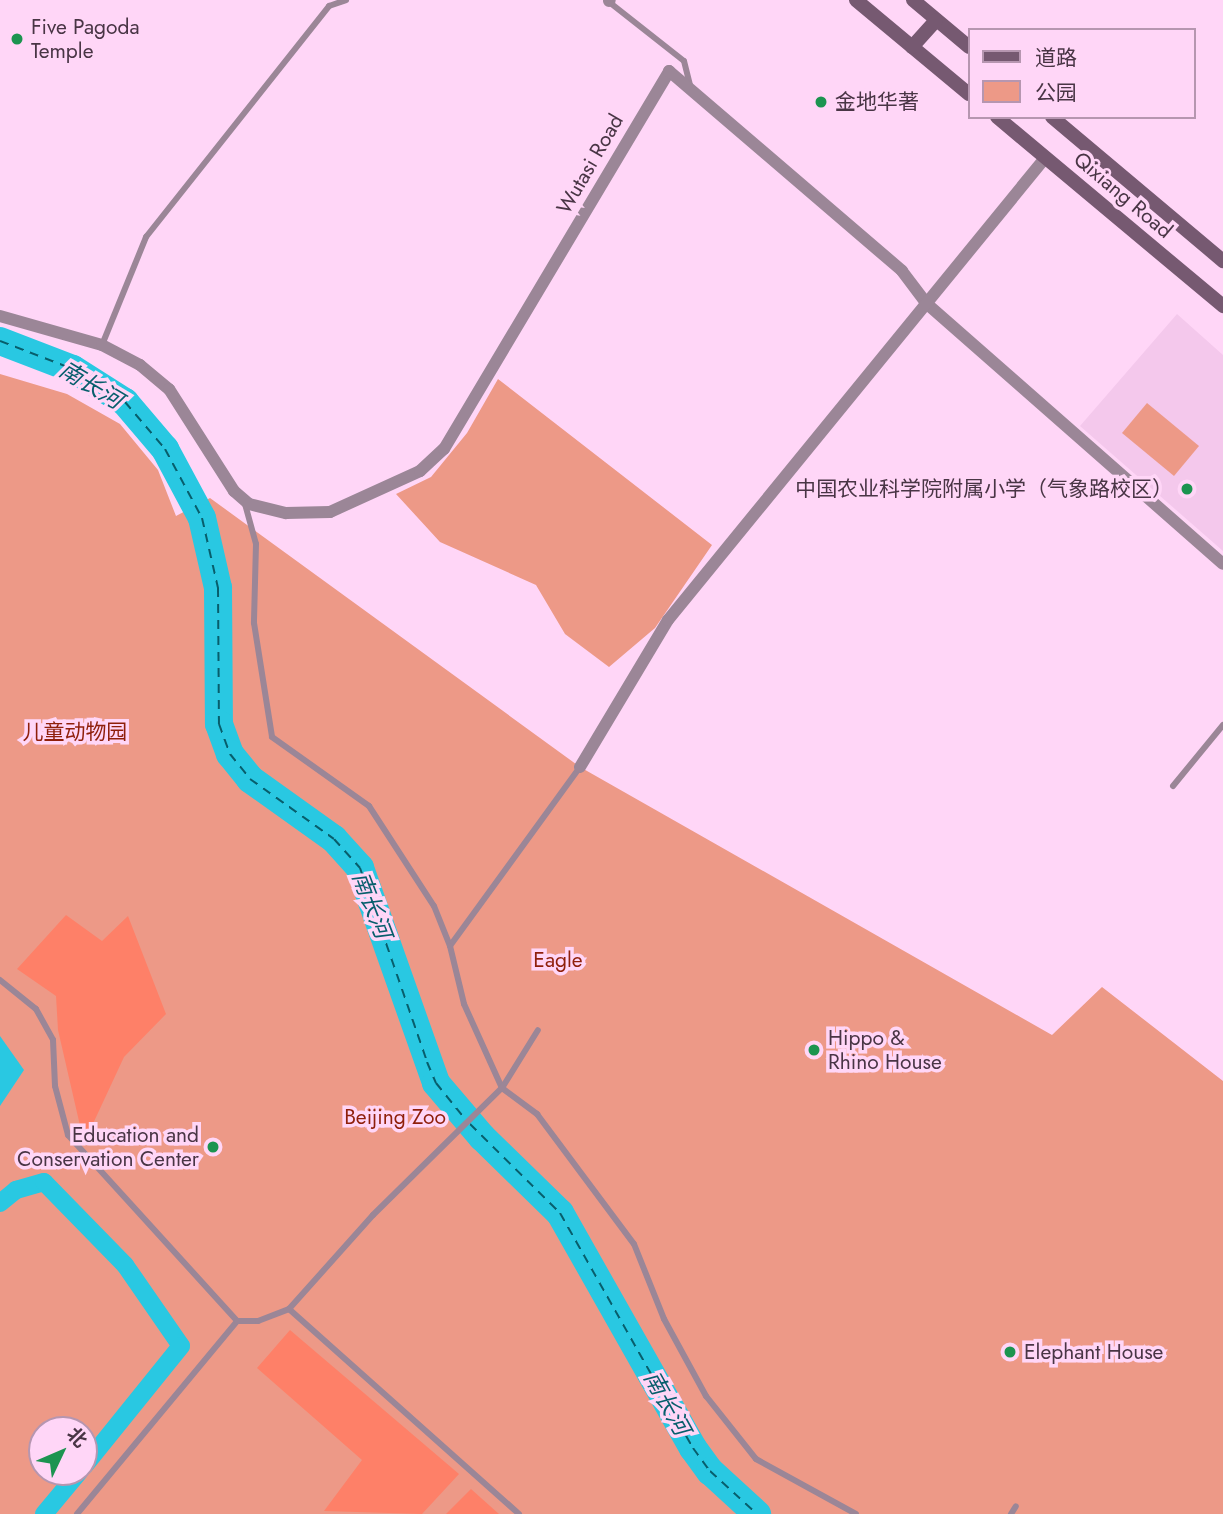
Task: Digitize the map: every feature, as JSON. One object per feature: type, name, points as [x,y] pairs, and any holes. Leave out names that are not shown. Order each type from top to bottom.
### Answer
[{"type":"street","points":[[856,0],[968,93]]},
{"type":"street","points":[[913,0],[968,46]]},
{"type":"street","points":[[912,47],[936,20]]},
{"type":"street","name":"Wutasi Road","points":[[243,499],[286,513],[330,512],[420,471],[444,449],[669,71],[690,85],[902,271],[926,303],[1223,564]]},
{"type":"street","name":"Qixiang Road","points":[[999,119],[1223,306]]},
{"type":"street","name":"Qixiang Road","points":[[1054,119],[1223,261]]},
{"type":"street","points":[[580,767],[668,620],[1045,158]]},
{"type":"street","points":[[0,316],[102,345],[140,365],[169,388],[243,499]]},
{"type":"lane","points":[[102,345],[146,237],[329,6],[346,0]]},
{"type":"lane","points":[[609,0],[684,61],[690,85]]},
{"type":"lane","points":[[243,499],[256,544],[254,624],[272,737],[369,806],[434,906],[450,946],[464,1004],[502,1087],[537,1114],[634,1244],[664,1319],[706,1396],[756,1459],[856,1514]]},
{"type":"lane","points":[[1173,786],[1223,725]]},
{"type":"lane","points":[[450,946],[580,767]]},
{"type":"lane","points":[[0,980],[36,1009],[53,1040],[55,1086],[68,1135],[237,1321],[258,1321],[289,1309],[442,1146],[502,1087],[538,1030]]},
{"type":"lane","points":[[289,1309],[520,1514]]},
{"type":"lane","points":[[77,1514],[237,1321]]},
{"type":"lane","points":[[1011,1514],[1016,1507]]},
{"type":"shaded area","name":"中国农业科学院附属小学（气象路校区）","points":[[1177,314],[1223,355],[1223,551],[1080,426]]},
{"type":"shaded area","points":[[66,915],[102,941],[128,916],[166,1014],[124,1057],[84,1143],[58,1030],[56,996],[17,969]]},
{"type":"shaded area","points":[[290,1330],[459,1474],[422,1514],[324,1511],[362,1460],[257,1368]]},
{"type":"shaded area","points":[[471,1489],[499,1514],[446,1514]]},
{"type":"green space","name":"Beijing Zoo","points":[[0,374],[67,394],[120,424],[158,470],[176,516],[210,498],[580,767],[1052,1035],[1102,987],[1223,1081],[1223,1514],[0,1514]]},
{"type":"green space","points":[[498,379],[712,545],[655,628],[609,667],[565,634],[536,585],[440,542],[396,494],[431,477],[467,433]]},
{"type":"green space","points":[[1147,403],[1199,446],[1174,476],[1122,433]]},
{"type":"water","points":[[0,1036],[24,1070],[0,1106]]},
{"type":"waterway","name":"南长河","points":[[0,341],[73,369],[125,402],[165,449],[202,518],[218,588],[219,724],[230,754],[250,779],[334,839],[360,868],[436,1083],[482,1137],[560,1213],[693,1448],[710,1471],[757,1514]]},
{"type":"waterway","points":[[0,1203],[16,1190],[44,1182],[125,1265],[181,1346],[98,1449]]},
{"type":"waterway","points":[[44,1514],[67,1486]]},
{"type":"ferry route","points":[[0,341],[73,369],[125,402],[165,449],[202,518],[218,588],[219,724],[230,754],[250,779],[334,839],[360,868],[427,1062],[436,1083],[466,1120]]},
{"type":"ferry route","points":[[470,1124],[560,1213],[693,1448],[710,1471],[757,1514]]},
{"type":"place","name":"Five Pagoda Temple","points":[[17,39]]},
{"type":"place","name":"金地华著","points":[[821,102]]},
{"type":"place","name":"中国农业科学院附属小学（气象路校区）","points":[[1187,489]]},
{"type":"place","name":"Hippo & Rhino House","points":[[814,1050]]},
{"type":"place","name":"Education and Conservation Center","points":[[213,1147]]},
{"type":"place","name":"Elephant House","points":[[1010,1352]]},
{"type":"park label","name":"儿童动物园","points":[[75,732]]},
{"type":"park label","name":"Eagle","points":[[558,960]]}]
